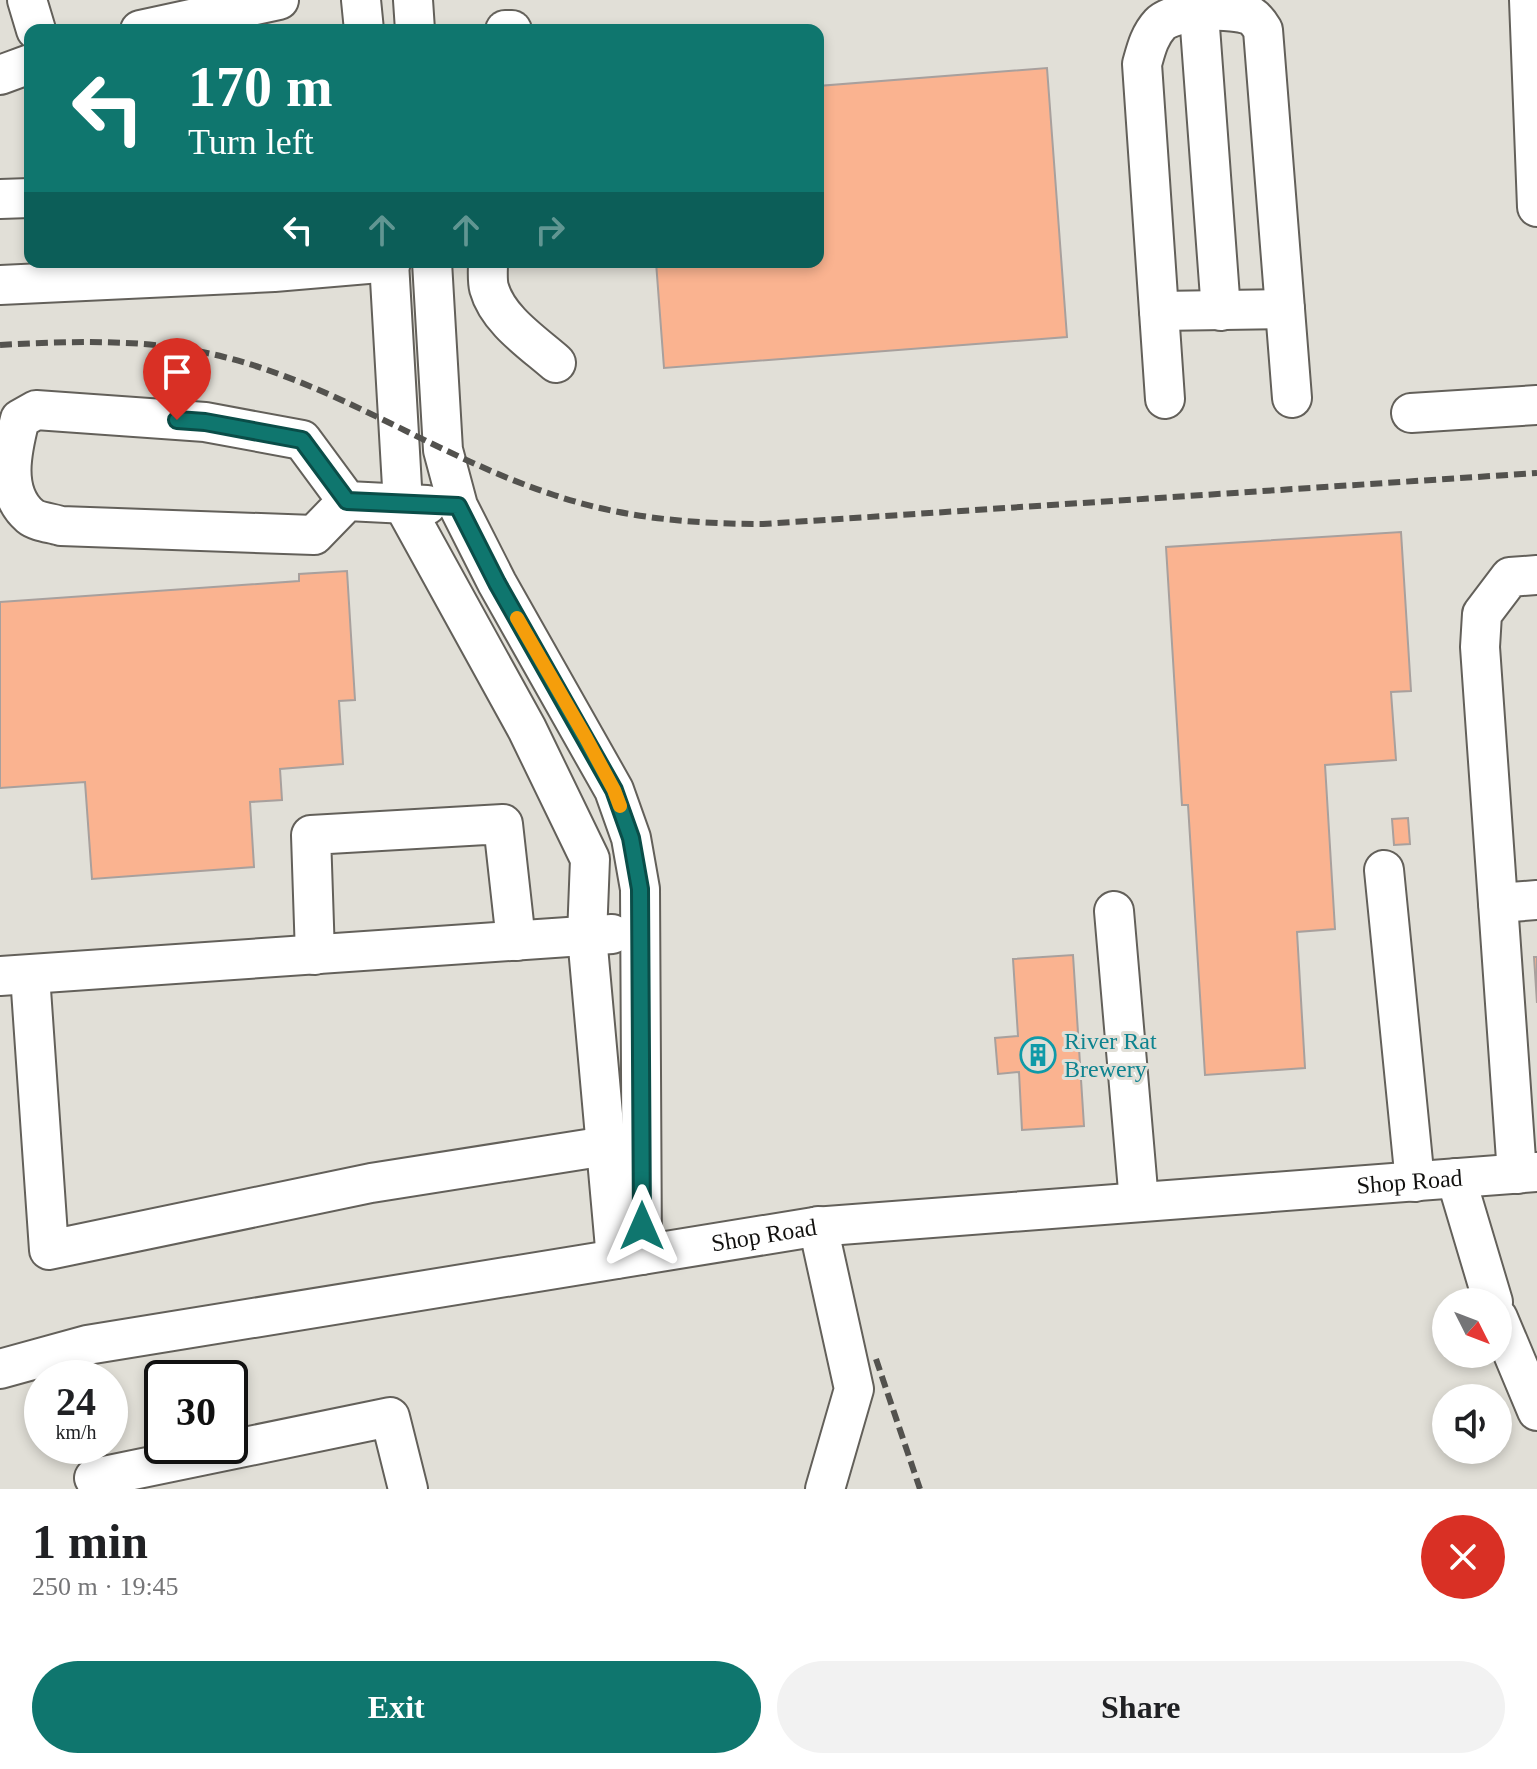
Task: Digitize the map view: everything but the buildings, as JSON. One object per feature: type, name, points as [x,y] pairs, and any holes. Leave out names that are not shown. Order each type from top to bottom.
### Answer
[{"type":"street","points":[[27,0],[34,24]]},
{"type":"street","points":[[168,24],[279,0]]},
{"type":"street","points":[[361,0],[363,24]]},
{"type":"street","points":[[413,0],[415,24]]},
{"type":"street","points":[[1529,0],[1537,207]]},
{"type":"street","points":[[1198,6],[1221,311]]},
{"type":"street","points":[[1165,399],[1142,64],[1148,42],[1161,23],[1198,6],[1253,16],[1263,30],[1292,398]]},
{"type":"street","points":[[0,75],[24,66]]},
{"type":"street","points":[[0,199],[24,198]]},
{"type":"street","points":[[0,285],[258,268]]},
{"type":"street","points":[[389,268],[403,504],[527,729],[590,859],[587,936],[606,1146],[629,1257]]},
{"type":"street","points":[[432,268],[443,450],[458,506],[497,583],[614,790],[631,838],[640,889],[640,932],[629,1257]]},
{"type":"street","points":[[488,268],[488,286],[498,308],[512,325],[556,363]]},
{"type":"street","points":[[1159,311],[1285,309]]},
{"type":"street","points":[[1411,413],[1537,405]]},
{"type":"street","points":[[347,501],[302,440],[205,422],[36,410],[20,419],[11,454],[15,497],[32,518],[61,526],[314,535],[347,501],[458,506]]},
{"type":"street","points":[[1527,1173],[1498,903],[1480,647],[1482,614],[1510,577],[1537,575]]},
{"type":"street","points":[[315,955],[311,835],[503,824],[516,941]]},
{"type":"street","points":[[1384,870],[1415,1182]]},
{"type":"street","points":[[1498,903],[1537,900]]},
{"type":"street","points":[[1114,911],[1139,1202]]},
{"type":"street","points":[[606,1146],[371,1183],[49,1250],[15,976],[640,932]]},
{"type":"street","name":"Shop Road","points":[[70,1360],[87,1345],[818,1226],[1527,1173]]},
{"type":"street","points":[[1456,1178],[1489,1288]]},
{"type":"street","points":[[818,1226],[854,1389],[825,1489]]},
{"type":"street","points":[[1512,1351],[1537,1411]]},
{"type":"street","name":"Shop Road","points":[[0,1369],[24,1368]]},
{"type":"street","points":[[92,1471],[390,1417],[408,1489]]},
{"type":"railway","points":[[0,345],[84,342],[141,344],[224,357],[308,386],[471,462],[554,495],[605,509],[684,521],[763,524],[1537,473]]},
{"type":"railway","points":[[876,1359],[920,1489]]},
{"type":"slow traffic","points":[[517,618],[586,738],[620,806]]},
{"type":"place","name":"River Rat Brewery","points":[[1038,1055]]},
{"type":"route","points":[[177,420],[205,422],[302,440],[347,501],[458,506],[497,583],[614,790],[631,838],[640,889],[642,1226]]}]
